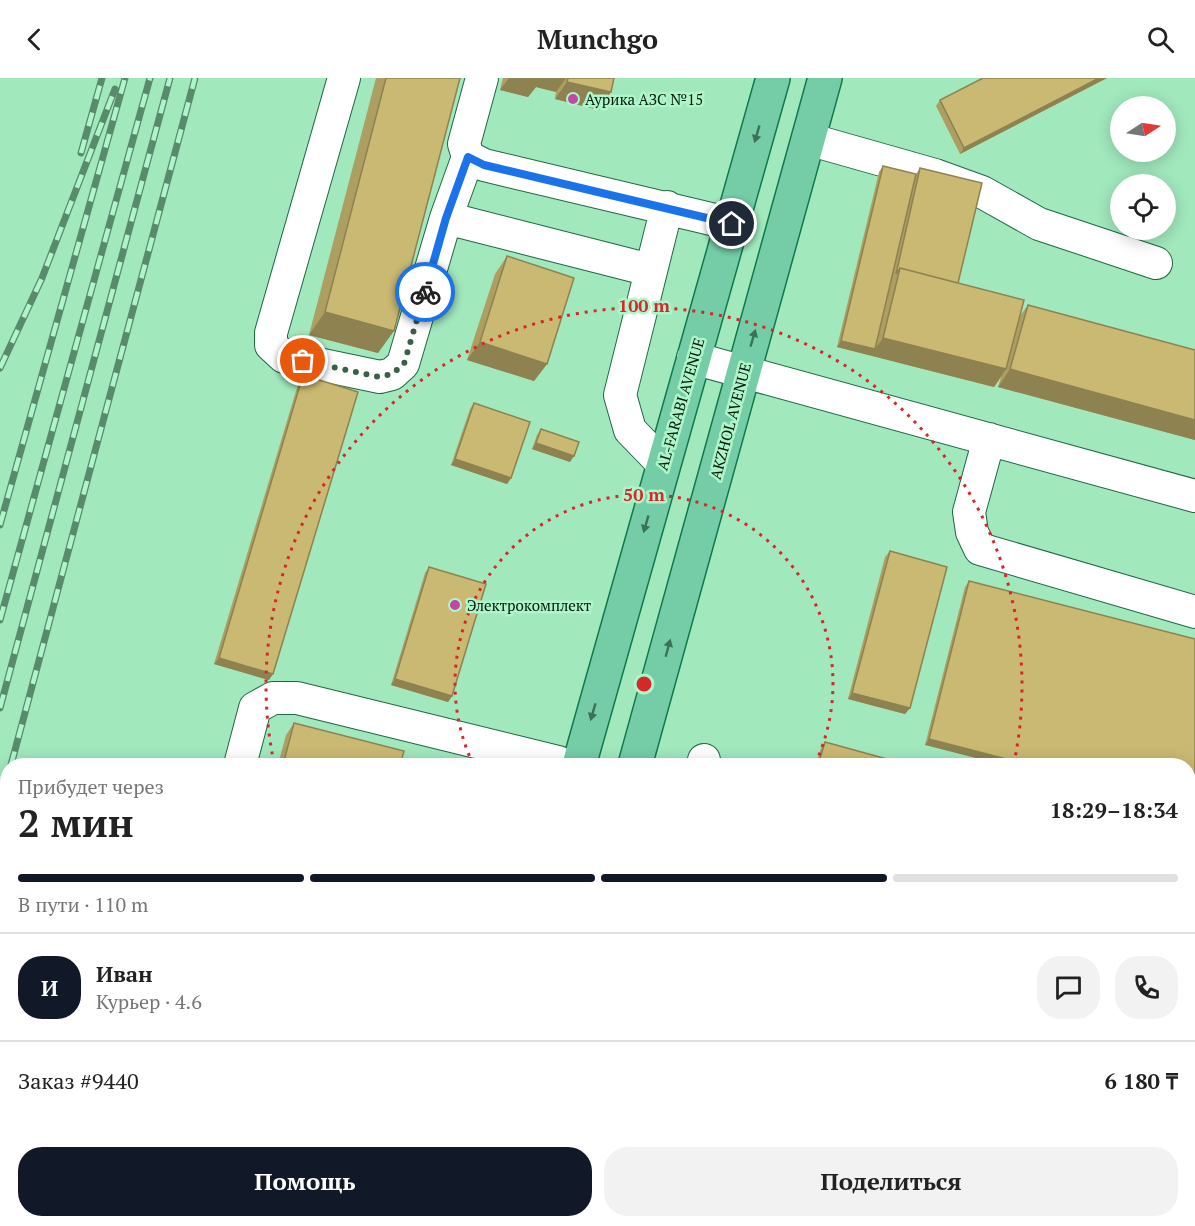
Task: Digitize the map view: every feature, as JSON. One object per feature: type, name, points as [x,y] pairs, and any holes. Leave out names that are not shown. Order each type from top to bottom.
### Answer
[{"type":"main road","name":"AL-FARABI AVENUE","points":[[560,758],[663,464],[773,78]]},
{"type":"main road","name":"AKZHOL AVENUE","points":[[637,758],[825,78]]},
{"type":"lane","points":[[344,78],[275,313],[271,345],[284,357],[380,377],[392,374],[404,364],[446,218],[468,157],[464,144],[482,78]]},
{"type":"lane","points":[[808,139],[935,175],[982,192],[1039,224],[1156,263]]},
{"type":"lane","points":[[468,157],[484,165],[732,224]]},
{"type":"lane","points":[[663,464],[630,430],[621,395],[667,207]]},
{"type":"lane","points":[[446,218],[650,270]]},
{"type":"lane","points":[[693,358],[1195,496]]},
{"type":"lane","points":[[989,439],[969,512],[972,532],[980,549],[1195,612]]},
{"type":"lane","points":[[242,758],[255,708],[273,698],[297,698],[556,758]]},
{"type":"building","points":[[386,78],[460,78],[394,331],[325,312]]},
{"type":"building","points":[[568,78],[614,78],[611,92],[567,82]]},
{"type":"building","points":[[983,78],[1099,78],[964,148],[940,100]]},
{"type":"building","points":[[883,166],[916,174],[875,349],[841,341]]},
{"type":"building","points":[[920,168],[982,183],[958,283],[900,268],[896,274]]},
{"type":"building","points":[[507,256],[574,278],[547,364],[480,342]]},
{"type":"building","points":[[900,268],[1024,300],[1006,369],[883,338]]},
{"type":"building","points":[[1028,305],[1195,350],[1195,420],[1010,369]]},
{"type":"building","points":[[303,375],[358,392],[273,674],[219,658]]},
{"type":"building","points":[[474,403],[530,422],[511,478],[455,459]]},
{"type":"building","points":[[541,429],[579,442],[574,456],[536,443]]},
{"type":"building","points":[[890,551],[947,567],[910,708],[852,693]]},
{"type":"building","points":[[429,567],[486,584],[452,696],[395,679]]},
{"type":"building","points":[[969,581],[1195,639],[1195,758],[1003,758],[929,739]]},
{"type":"building","points":[[294,723],[404,751],[402,758],[285,758]]},
{"type":"building","points":[[825,742],[883,758],[820,758]]},
{"type":"railway","points":[[81,153],[102,78]]},
{"type":"railway","points":[[0,525],[125,78]]},
{"type":"railway","points":[[0,620],[150,78]]},
{"type":"railway","points":[[0,708],[170,78]]},
{"type":"railway","points":[[13,758],[195,78]]},
{"type":"railway","points":[[0,368],[42,278],[115,89]]},
{"type":"way so far","points":[[303,361],[380,377],[392,374],[404,364],[425,292]]},
{"type":"place","name":"Аурика АЗС №15","points":[[573,99]]},
{"type":"place","name":"Электрокомплект","points":[[455,605]]},
{"type":"route","points":[[425,292],[446,218],[468,157],[484,165],[732,224]]}]
